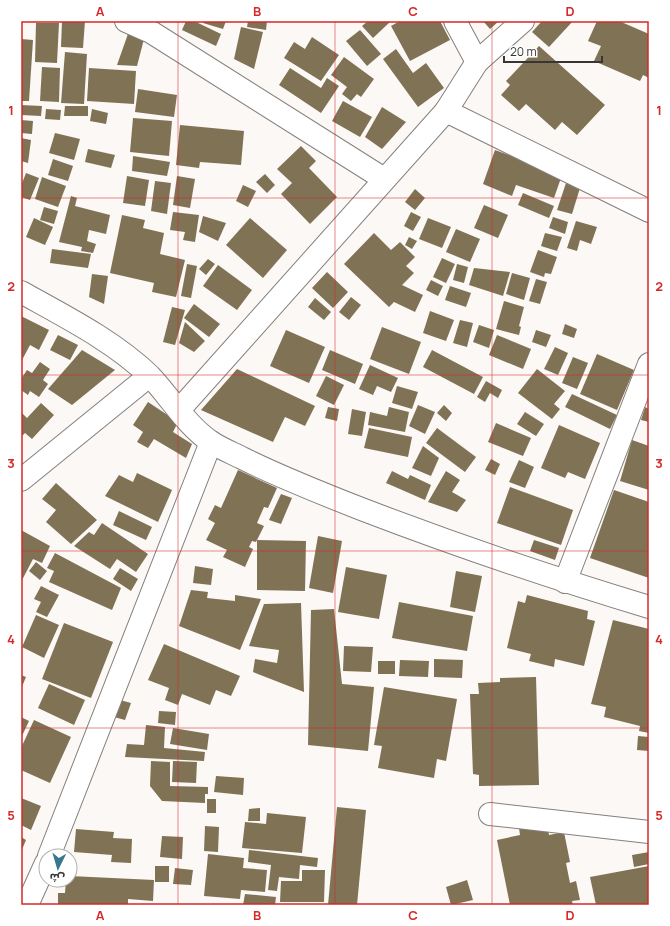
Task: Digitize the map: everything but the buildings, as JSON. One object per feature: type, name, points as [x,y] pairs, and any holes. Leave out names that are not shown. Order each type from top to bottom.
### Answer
[{"type":"street","points":[[126,21],[151,26],[384,178]]},
{"type":"street","points":[[455,21],[477,62]]},
{"type":"street","points":[[179,410],[384,178],[446,111],[477,62],[523,21]]},
{"type":"street","points":[[446,111],[649,211]]},
{"type":"street","points":[[21,292],[78,324],[130,359],[149,376],[198,432],[211,442],[261,468],[313,491],[438,538],[565,582],[649,607]]},
{"type":"street","points":[[565,582],[649,364]]},
{"type":"street","points":[[21,480],[149,376]]},
{"type":"street","points":[[52,848],[211,442]]},
{"type":"street","points":[[490,814],[649,832]]},
{"type":"street","points":[[25,904],[38,879]]}]
